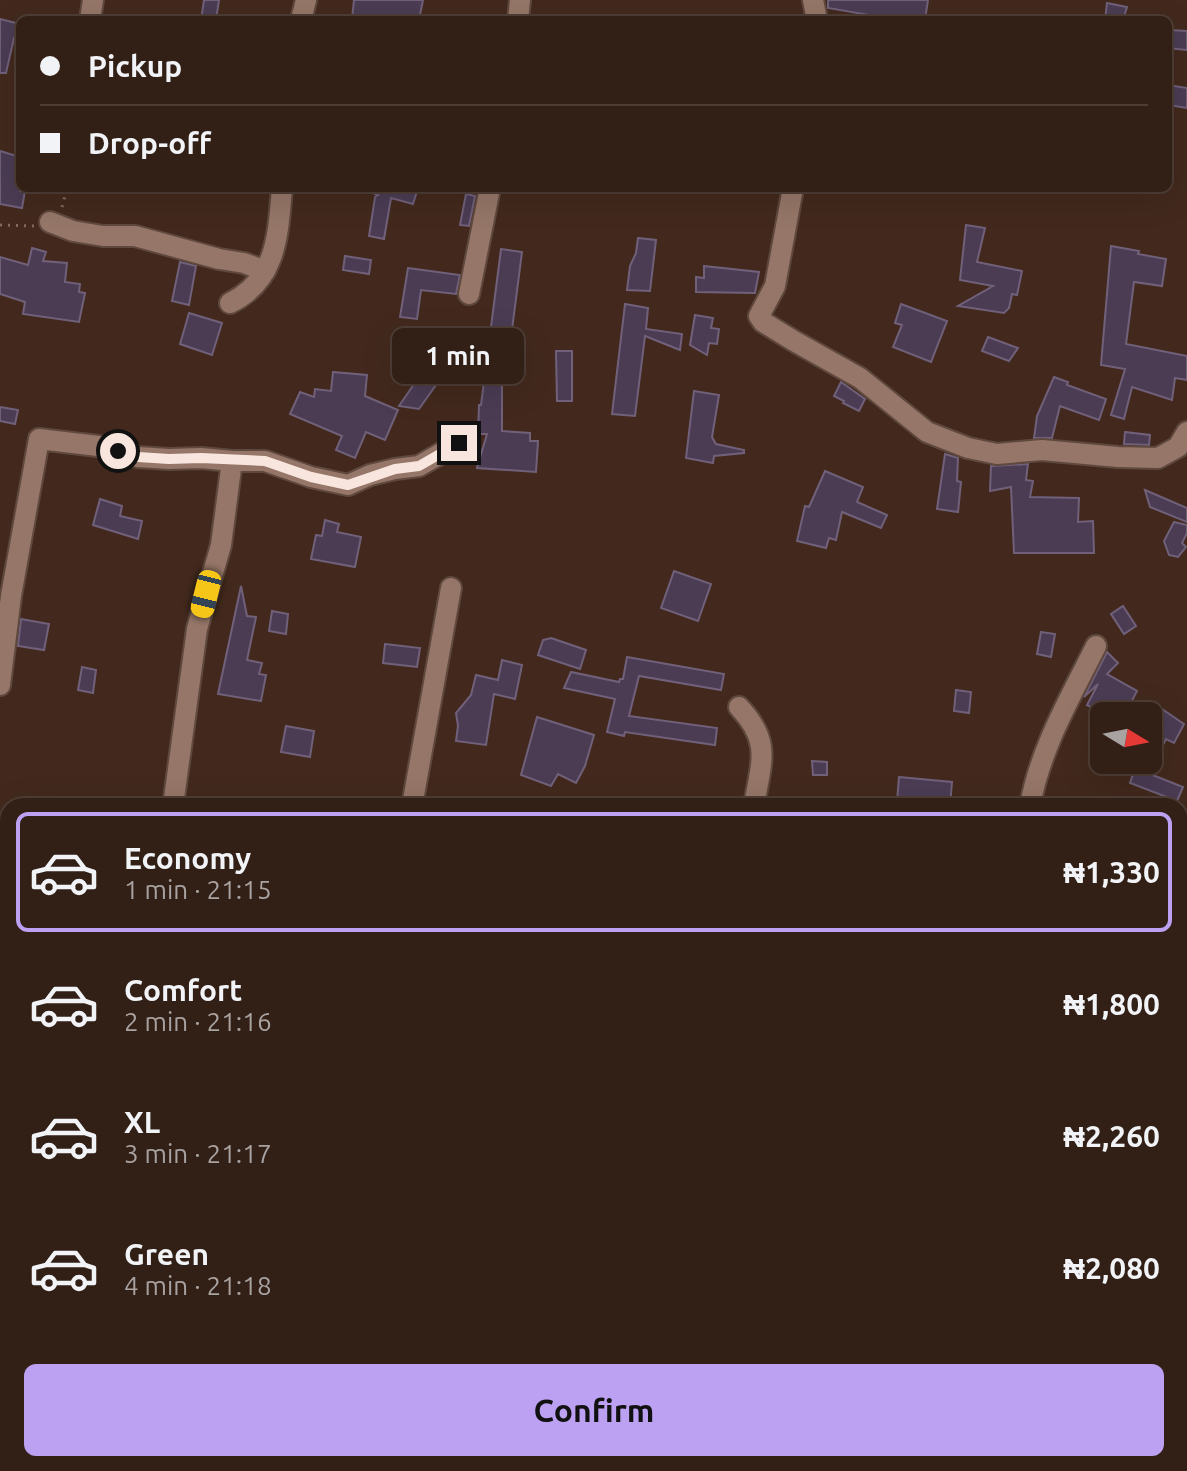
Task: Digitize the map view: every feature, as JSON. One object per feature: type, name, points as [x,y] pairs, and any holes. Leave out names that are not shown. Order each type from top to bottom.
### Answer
[{"type":"street","points":[[230,303],[249,294],[265,271],[279,224],[282,192]]},
{"type":"street","points":[[469,294],[489,192]]},
{"type":"street","points":[[792,192],[775,286],[759,316],[763,322],[860,378],[927,432],[968,448],[997,454],[1042,450],[1158,458],[1178,447],[1187,432]]},
{"type":"street","points":[[50,222],[88,234],[135,236],[265,271]]},
{"type":"street","points":[[0,685],[22,522],[39,439],[98,446],[138,457],[265,461],[311,477],[348,485],[395,469],[419,466],[459,443]]},
{"type":"street","points":[[174,798],[197,629],[221,545],[232,461]]},
{"type":"street","points":[[413,798],[451,588]]},
{"type":"street","points":[[1032,798],[1050,739],[1096,646]]},
{"type":"street","points":[[739,707],[752,721],[762,743],[755,798]]},
{"type":"building","points":[[204,0],[219,0],[217,16],[202,16]]},
{"type":"building","points":[[354,0],[423,0],[420,16],[352,16]]},
{"type":"building","points":[[828,0],[928,0],[926,16],[875,16],[828,8]]},
{"type":"building","points":[[1107,3],[1127,7],[1124,16],[1105,16]]},
{"type":"building","points":[[0,19],[16,23],[16,39],[6,73],[0,73]]},
{"type":"building","points":[[1172,30],[1187,31],[1187,50],[1172,48]]},
{"type":"building","points":[[1172,86],[1187,88],[1187,108],[1172,106]]},
{"type":"building","points":[[0,151],[16,156],[16,192],[25,192],[22,208],[0,204]]},
{"type":"building","points":[[370,192],[417,192],[413,204],[391,198],[384,239],[369,236],[375,197],[378,195]]},
{"type":"building","points":[[466,194],[475,196],[469,226],[460,225]]},
{"type":"building","points":[[966,225],[985,228],[977,262],[1022,271],[1017,295],[1012,294],[1009,308],[1004,313],[958,306],[993,286],[960,280]]},
{"type":"building","points":[[638,238],[656,240],[650,291],[627,290]]},
{"type":"building","points":[[1111,246],[1166,259],[1162,286],[1134,282],[1126,344],[1187,356],[1187,380],[1175,378],[1172,400],[1132,387],[1124,419],[1111,415],[1125,369],[1101,365]]},
{"type":"building","points":[[32,248],[46,252],[43,261],[67,263],[65,282],[80,284],[79,292],[85,293],[79,322],[23,314],[25,302],[0,294],[0,257],[28,265]]},
{"type":"building","points":[[501,249],[522,252],[505,384],[502,383],[502,431],[530,433],[530,441],[538,441],[536,472],[477,468],[487,434],[478,434],[479,405]]},
{"type":"building","points":[[345,256],[371,260],[369,274],[343,270]]},
{"type":"building","points":[[180,262],[196,266],[189,305],[172,301]]},
{"type":"building","points":[[704,266],[759,272],[755,293],[696,292],[696,277],[704,278]]},
{"type":"building","points":[[408,268],[460,275],[456,294],[421,290],[417,319],[400,317]]},
{"type":"building","points":[[625,304],[648,308],[646,329],[682,334],[680,350],[645,336],[635,416],[612,414]]},
{"type":"building","points":[[901,304],[947,321],[931,362],[893,347],[902,325],[895,323]]},
{"type":"building","points":[[189,313],[222,323],[212,355],[180,344]]},
{"type":"building","points":[[695,315],[713,318],[711,328],[719,329],[717,344],[709,343],[707,355],[690,345]]},
{"type":"building","points":[[988,337],[1018,348],[1009,361],[982,351]]},
{"type":"building","points":[[556,351],[572,351],[572,401],[557,401]]},
{"type":"building","points":[[333,372],[367,375],[365,396],[398,410],[385,440],[366,432],[355,458],[336,450],[342,436],[290,414],[300,392],[314,397],[315,389],[331,391]]},
{"type":"building","points":[[421,374],[436,385],[419,409],[399,406]]},
{"type":"building","points":[[1054,377],[1106,399],[1099,420],[1060,406],[1052,438],[1034,438],[1037,416]]},
{"type":"building","points":[[841,382],[865,399],[859,411],[834,396]]},
{"type":"building","points":[[694,391],[719,395],[712,437],[716,444],[744,450],[744,453],[714,456],[713,463],[686,458]]},
{"type":"building","points":[[0,407],[18,410],[15,424],[0,421]]},
{"type":"building","points":[[1125,432],[1150,435],[1149,445],[1124,444]]},
{"type":"building","points":[[945,454],[958,458],[957,481],[961,482],[958,512],[937,509]]},
{"type":"building","points":[[1028,464],[1026,480],[1033,481],[1030,497],[1079,498],[1078,522],[1093,521],[1094,553],[1014,553],[1011,487],[990,491],[991,466]]},
{"type":"building","points":[[825,471],[863,487],[857,502],[887,515],[881,528],[842,512],[836,540],[829,538],[826,548],[797,541],[805,506],[809,507]]},
{"type":"building","points":[[1145,490],[1187,508],[1187,522],[1150,507]]},
{"type":"building","points":[[100,499],[122,506],[120,516],[142,521],[138,539],[93,525]]},
{"type":"building","points":[[325,520],[339,524],[337,532],[361,537],[355,567],[311,559],[316,535],[322,536]]},
{"type":"building","points":[[1174,522],[1187,525],[1182,543],[1186,547],[1178,557],[1169,555],[1164,541]]},
{"type":"building","points":[[674,571],[711,584],[698,621],[661,608]]},
{"type":"building","points":[[241,586],[247,616],[256,617],[247,660],[262,663],[259,674],[266,675],[261,701],[218,694]]},
{"type":"building","points":[[1123,606],[1136,626],[1124,634],[1111,614]]},
{"type":"building","points":[[272,611],[288,614],[286,634],[269,631]]},
{"type":"building","points":[[21,619],[49,624],[44,650],[18,646]]},
{"type":"building","points":[[1041,632],[1055,634],[1051,657],[1037,654]]},
{"type":"building","points":[[551,638],[586,650],[580,669],[538,655],[543,640]]},
{"type":"building","points":[[385,644],[420,648],[417,667],[383,663]]},
{"type":"building","points":[[1107,652],[1118,663],[1107,674],[1137,691],[1131,702],[1090,702],[1090,707],[1087,705],[1098,684],[1084,697]]},
{"type":"building","points":[[627,657],[724,674],[721,690],[639,676],[629,716],[717,728],[715,745],[607,732],[615,699],[564,688],[571,672],[619,682],[623,679]]},
{"type":"building","points":[[502,660],[522,665],[515,699],[494,694],[486,745],[456,741],[456,713],[471,695],[476,675],[498,680]]},
{"type":"building","points":[[82,667],[96,670],[93,693],[78,690]]},
{"type":"building","points":[[956,690],[971,692],[969,713],[954,711]]},
{"type":"building","points":[[1162,709],[1184,724],[1174,743],[1166,739],[1163,745]]},
{"type":"building","points":[[537,717],[594,735],[585,766],[576,783],[558,774],[551,786],[521,775]]},
{"type":"building","points":[[286,726],[314,731],[310,757],[281,752]]},
{"type":"building","points":[[812,761],[827,762],[827,775],[813,775]]},
{"type":"building","points":[[1133,774],[1150,774],[1183,787],[1178,798],[1169,798],[1130,783]]},
{"type":"building","points":[[899,777],[952,782],[951,798],[897,798]]},
{"type":"route","points":[[118,451],[138,457],[265,461],[311,477],[348,485],[370,475],[419,466],[459,443]]}]
